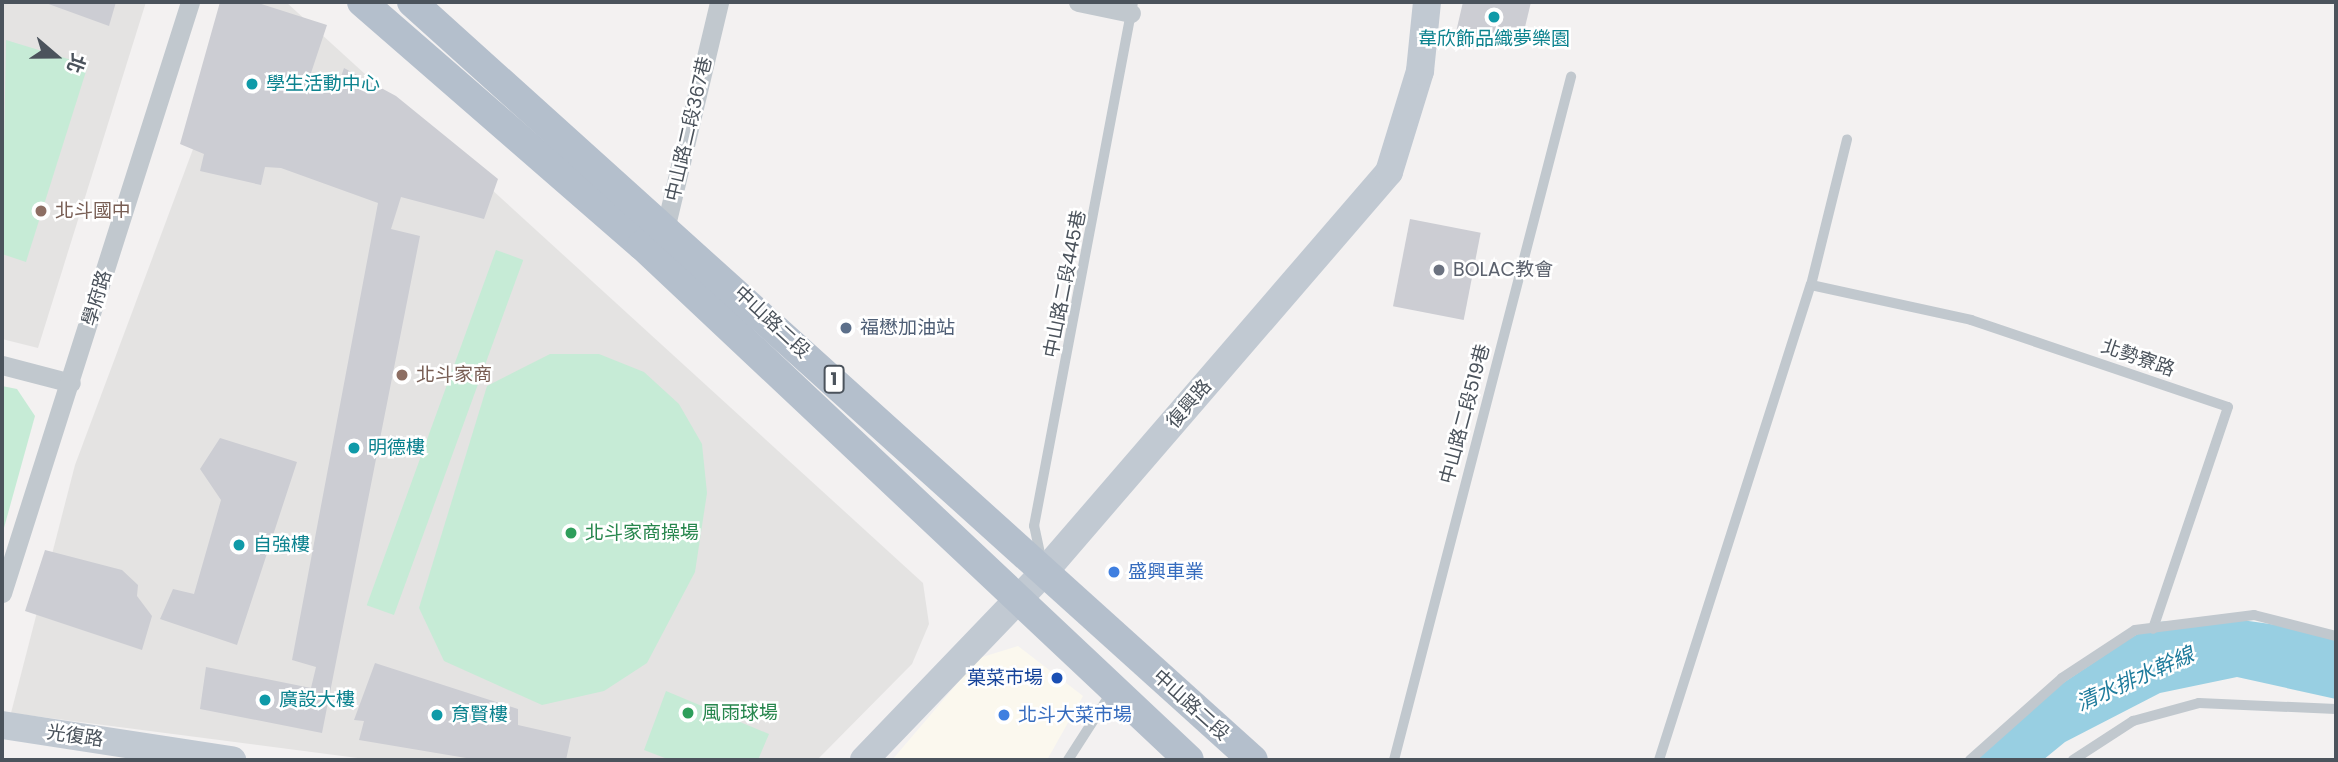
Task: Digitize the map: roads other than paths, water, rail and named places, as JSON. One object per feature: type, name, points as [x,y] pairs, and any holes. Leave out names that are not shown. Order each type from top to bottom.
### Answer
[{"type":"main road","name":"中山路二段","points":[[362,2],[642,245],[1188,760]]},
{"type":"main road","name":"中山路二段","points":[[412,2],[666,225],[1253,760]]},
{"type":"street","name":"學府路","points":[[2,593],[190,2]]},
{"type":"street","name":"中山路二段367巷","points":[[642,245],[666,225],[719,2]]},
{"type":"street","points":[[1078,2],[1132,7]]},
{"type":"street","name":"復興路","points":[[864,760],[1044,572],[1389,172],[1420,71],[1427,2]]},
{"type":"street","points":[[2,365],[71,383]]},
{"type":"street","name":"光復路","points":[[2,725],[153,754],[232,760]]},
{"type":"lane","name":"中山路二段445巷","points":[[1044,572],[1034,526],[1083,292],[1132,7]]},
{"type":"lane","name":"中山路二段519巷","points":[[1394,760],[1571,77]]},
{"type":"lane","points":[[1658,760],[1811,285],[1847,139]]},
{"type":"lane","name":"北勢寮路","points":[[1811,285],[1971,320],[2228,407],[2152,629]]},
{"type":"lane","points":[[1970,760],[2062,678],[2135,630],[2254,615],[2336,636]]},
{"type":"lane","points":[[1068,760],[1114,690]]},
{"type":"lane","points":[[2073,760],[2133,721],[2199,703],[2336,709]]},
{"type":"water","name":"清水排水幹線","points":[[2220,617],[2336,633],[2336,699],[2237,677],[2160,693],[2065,742],[2043,760],[1969,760],[2045,695],[2129,639],[2159,622]]},
{"type":"place","name":"韋欣飾品織夢樂園","points":[[1494,17]]},
{"type":"place","name":"學生活動中心","points":[[252,84]]},
{"type":"place","name":"北斗國中","points":[[41,211]]},
{"type":"place","name":"BOLAC教會","points":[[1439,270]]},
{"type":"place","name":"福懋加油站","points":[[846,328]]},
{"type":"place","name":"北斗家商","points":[[402,375]]},
{"type":"place","name":"明德樓","points":[[354,448]]},
{"type":"place","name":"北斗家商操場","points":[[571,533]]},
{"type":"place","name":"自強樓","points":[[239,545]]},
{"type":"place","name":"盛興車業","points":[[1114,572]]},
{"type":"place","name":"菓菜市場","points":[[1057,678]]},
{"type":"place","name":"廣設大樓","points":[[265,700]]},
{"type":"place","name":"風雨球場","points":[[688,713]]},
{"type":"place","name":"育賢樓","points":[[437,715]]},
{"type":"place","name":"北斗大菜市場","points":[[1004,715]]}]
